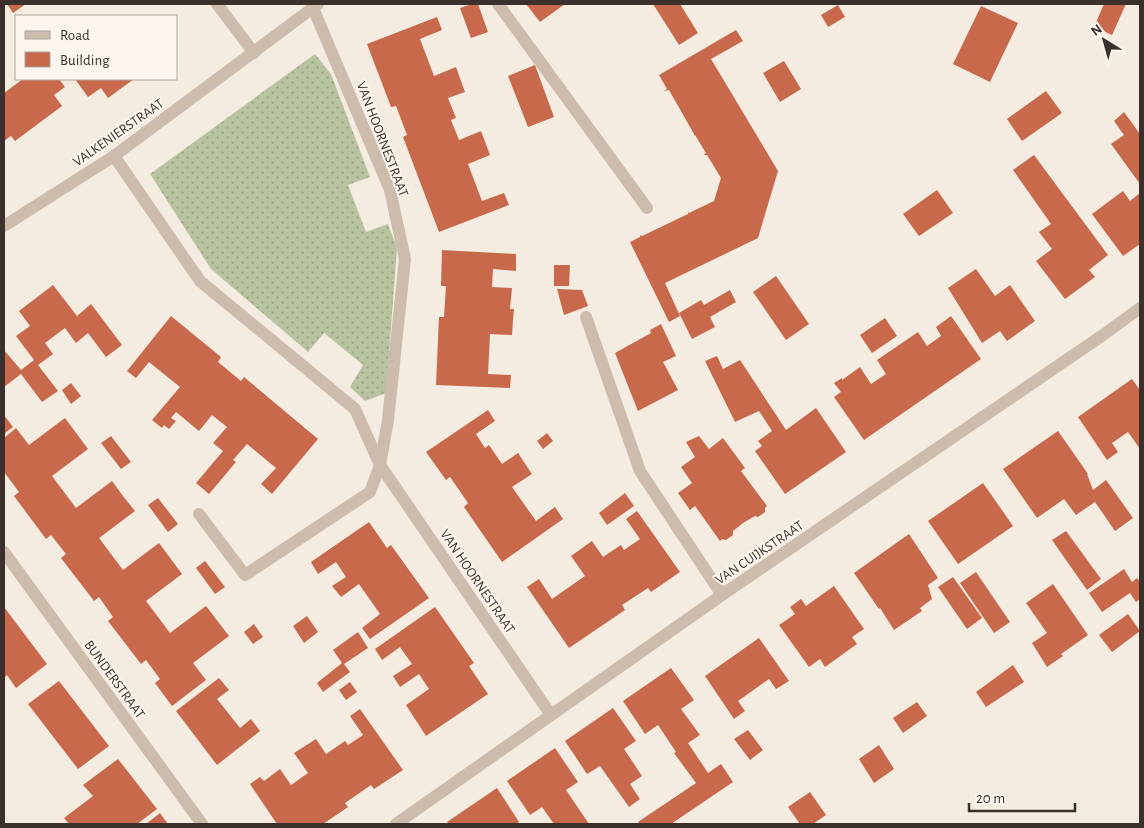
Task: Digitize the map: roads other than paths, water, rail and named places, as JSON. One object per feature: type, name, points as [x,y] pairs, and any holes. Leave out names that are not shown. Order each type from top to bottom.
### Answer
[{"type":"street","points":[[217,4],[254,53]]},
{"type":"street","points":[[498,4],[647,208]]},
{"type":"street","name":"VALKENIERSTRAAT","points":[[4,226],[114,156],[316,6]]},
{"type":"street","name":"VAN HOORNESTRAAT","points":[[316,6],[390,190],[405,260],[388,420],[380,465]]},
{"type":"street","name":"VAN HOORNESTRAAT","points":[[114,156],[200,281],[355,409],[380,465],[551,715]]},
{"type":"street","name":"VAN CUIJKSTRAAT","points":[[396,824],[722,595],[1140,308]]},
{"type":"street","points":[[586,317],[640,472],[722,595]]},
{"type":"street","points":[[199,514],[245,575],[370,492],[380,465]]},
{"type":"street","name":"BUNDERSTRAAT","points":[[4,552],[202,824]]}]
